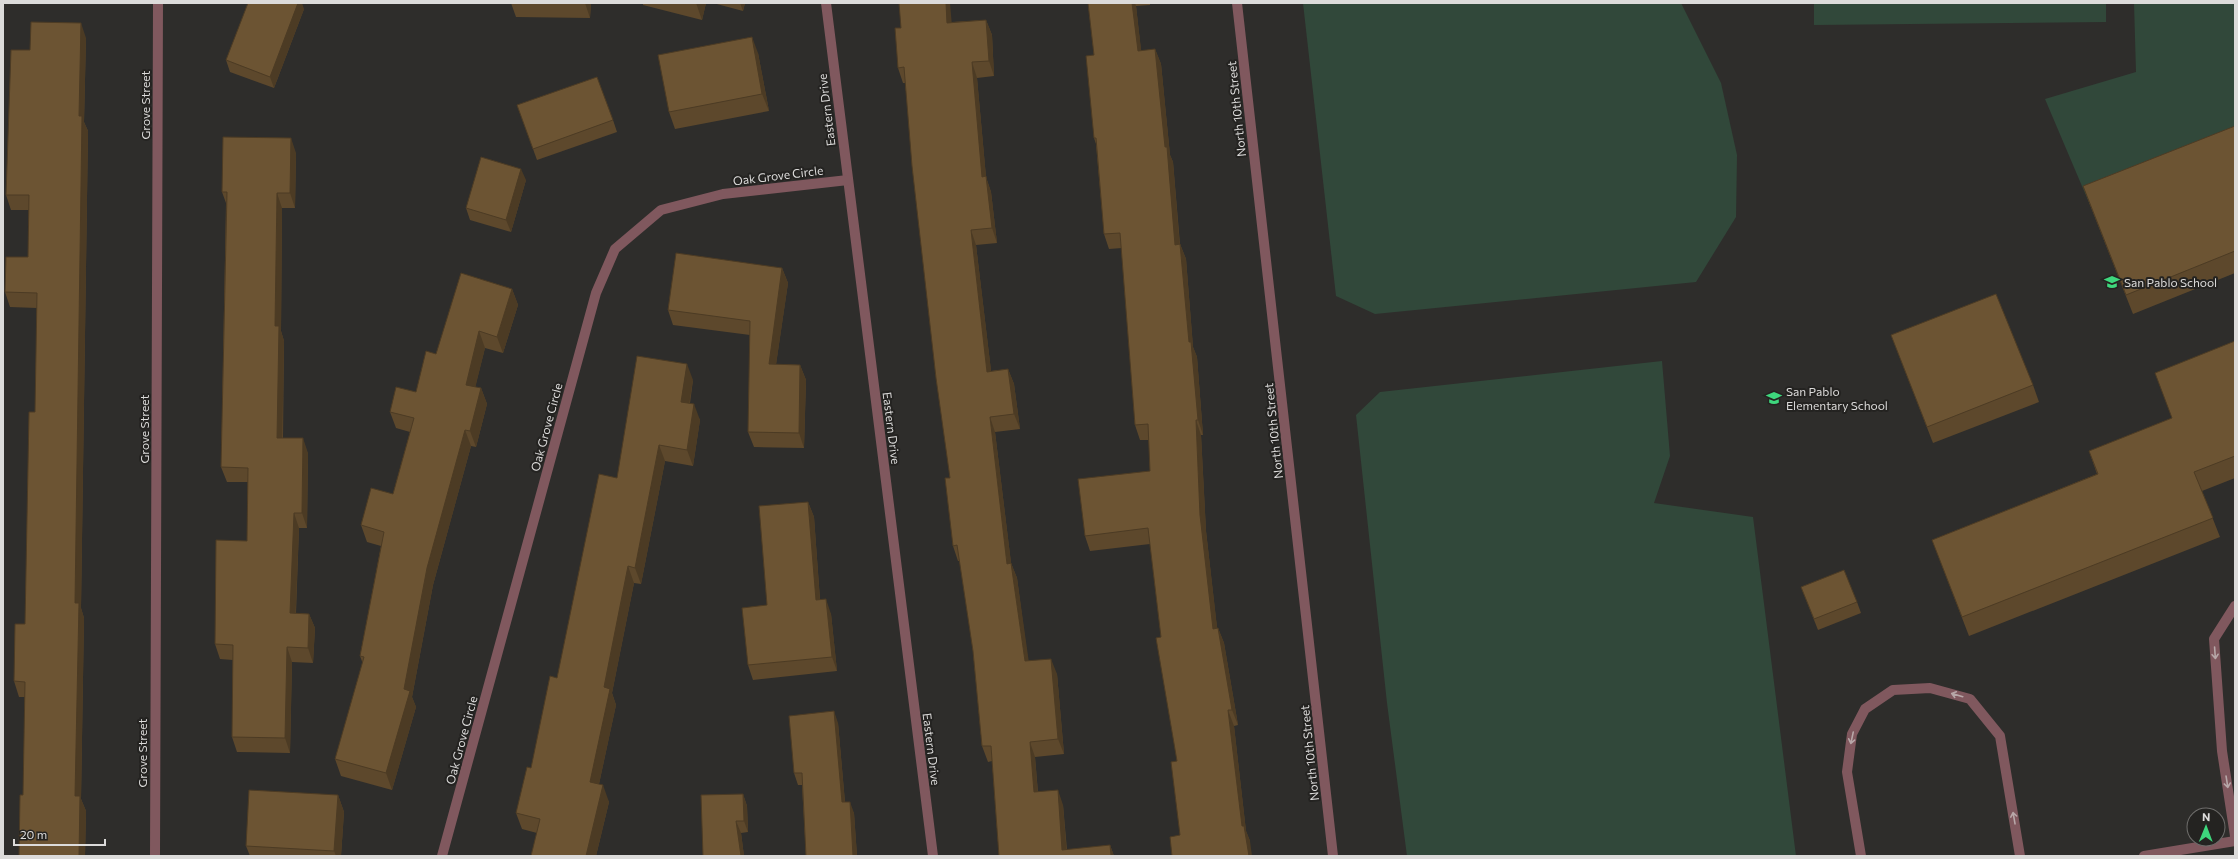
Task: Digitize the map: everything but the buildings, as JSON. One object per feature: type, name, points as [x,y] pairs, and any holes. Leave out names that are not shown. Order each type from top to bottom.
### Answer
[{"type":"street","name":"Grove Street","points":[[155,856],[158,3]]},
{"type":"street","name":"Eastern Drive","points":[[826,3],[933,856]]},
{"type":"street","name":"North 10th Street","points":[[1238,3],[1333,856]]},
{"type":"street","name":"Oak Grove Circle","points":[[442,856],[596,293],[616,249],[661,210],[723,194],[848,180]]},
{"type":"street","points":[[2235,606],[2214,639],[2222,751],[2235,836]]},
{"type":"street","points":[[1861,856],[1847,772],[1852,734],[1865,709],[1893,690],[1930,688],[1970,699],[2000,736],[2020,856]]},
{"type":"street","points":[[2144,856],[2235,841]]},
{"type":"green space","points":[[1303,3],[1681,3],[1721,83],[1737,155],[1736,217],[1696,282],[1375,314],[1336,296]]},
{"type":"green space","points":[[1814,3],[2106,3],[2106,22],[1814,25]]},
{"type":"green space","points":[[2134,3],[2235,3],[2235,148],[2090,205],[2045,99],[2136,72]]},
{"type":"green space","points":[[1662,361],[1670,456],[1654,503],[1753,517],[1796,856],[1407,856],[1387,703],[1356,415],[1380,392]]},
{"type":"place","name":"San Pablo School","points":[[2112,282]]},
{"type":"place","name":"San Pablo Elementary School","points":[[1774,398]]}]
